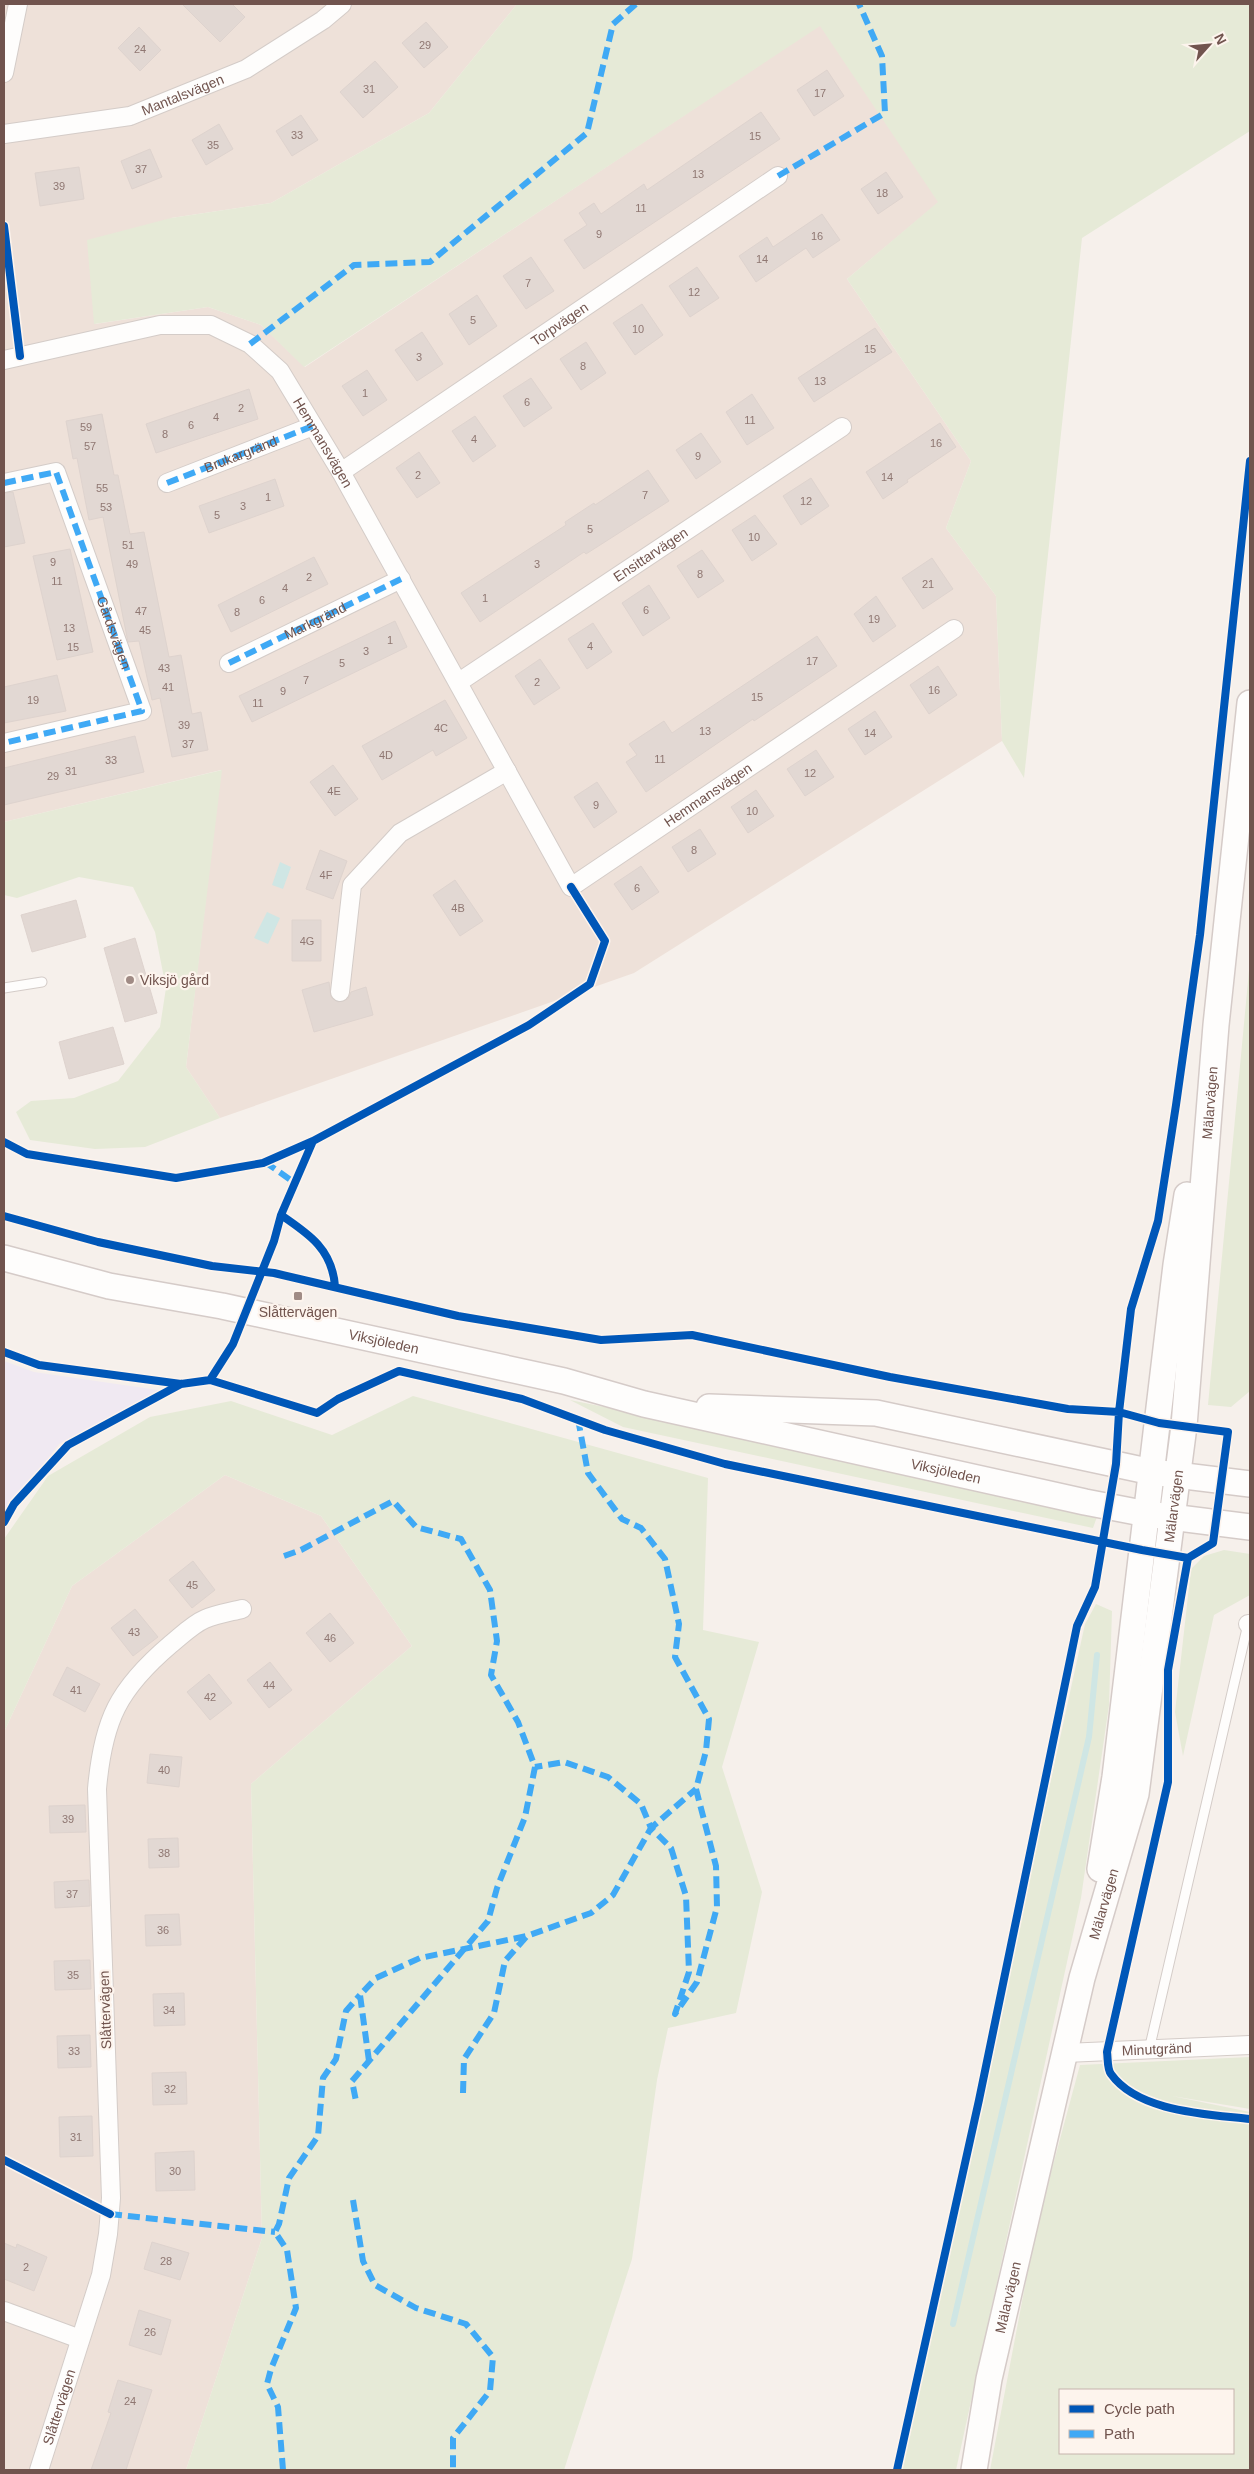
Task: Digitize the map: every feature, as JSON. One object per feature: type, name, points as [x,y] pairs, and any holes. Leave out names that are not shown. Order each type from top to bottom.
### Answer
[{"type":"street","points":[[4,73],[18,4]]},
{"type":"street","name":"Mantalsvägen","points":[[4,134],[130,116],[246,69],[323,20],[342,4]]},
{"type":"street","name":"Torpvägen","points":[[341,472],[778,176]]},
{"type":"street","name":"Hemmansvägen","points":[[4,360],[160,325],[211,326],[250,344],[280,371],[341,472],[571,887],[954,628]]},
{"type":"street","name":"Brukargränd","points":[[167,482],[313,426]]},
{"type":"street","name":"Ensittarvägen","points":[[459,682],[842,427]]},
{"type":"street","name":"Gårdsvägen","points":[[4,483],[56,472],[142,711],[4,743]]},
{"type":"street","name":"Markgränd","points":[[229,662],[401,579]]},
{"type":"street","name":"Mälarvägen","points":[[1159,1516],[1177,1475],[1185,1417],[1216,1025],[1250,703]]},
{"type":"street","points":[[340,992],[352,885],[400,833],[507,771]]},
{"type":"street","name":"Mälarvägen","points":[[974,2470],[989,2379],[1082,1978],[1136,1794],[1159,1516],[1152,1472],[1176,1265],[1216,1025]]},
{"type":"street","name":"Viksjöleden","points":[[4,1258],[109,1286],[222,1306],[564,1381],[644,1404],[1085,1502],[1159,1516],[1250,1527]]},
{"type":"street","name":"Viksjöleden","points":[[644,1404],[876,1413],[1152,1472],[1250,1484]]},
{"type":"street","name":"Slåttervägen","points":[[39,2470],[101,2275],[111,2198],[97,1789],[100,1750],[110,1721],[122,1696],[130,1683],[146,1665],[204,1619],[242,1609]]},
{"type":"street","name":"Minutgränd","points":[[1065,2054],[1250,2045]]},
{"type":"street","points":[[4,2311],[80,2339]]},
{"type":"lane","points":[[4,988],[42,982]]},
{"type":"lane","points":[[1148,2050],[1249,1624]]},
{"type":"shaded area","points":[[4,4],[517,4],[429,113],[271,203],[171,218],[95,324],[208,307],[261,325],[305,367],[820,25],[939,202],[847,279],[971,461],[946,528],[996,596],[1002,741],[634,973],[220,1118],[186,1067],[221,770],[4,822]]},
{"type":"shaded area","points":[[4,1361],[34,1372],[165,1391],[59,1444],[4,1516]]},
{"type":"shaded area","points":[[225,1475],[321,1516],[412,1646],[251,1784],[262,2238],[186,2470],[4,2470],[4,1732],[72,1586]]},
{"type":"green space","points":[[517,4],[1250,4],[1250,131],[1082,238],[1024,778],[1002,741],[996,596],[946,528],[971,461],[847,279],[938,202],[820,26],[304,367],[261,325],[208,307],[94,324],[87,240],[171,218],[271,203],[429,113]]},
{"type":"green space","points":[[222,770],[186,1067],[220,1118],[145,1147],[95,1149],[30,1140],[16,1112],[31,1101],[74,1098],[118,1081],[160,1027],[166,988],[155,932],[133,887],[79,877],[17,898],[4,895],[4,822]]},
{"type":"green space","points":[[1250,960],[1250,1391],[1231,1407],[1208,1405]]},
{"type":"green space","points":[[413,1396],[708,1478],[703,1630],[759,1642],[722,1767],[762,1892],[736,2013],[668,2028],[657,2080],[632,2259],[564,2470],[186,2470],[262,2238],[251,1784],[412,1646],[321,1516],[225,1475],[72,1586],[4,1732],[4,1539],[48,1476],[150,1417],[231,1401],[332,1435]]},
{"type":"green space","points":[[570,1400],[1091,1506],[1098,1514],[1093,1528],[623,1427]]},
{"type":"green space","points":[[1224,1550],[1250,1554],[1250,1595],[1214,1615],[1183,1756],[1175,1712],[1191,1569],[1204,1556]]},
{"type":"green space","points":[[1096,1604],[1112,1611],[1109,1705],[1081,1898],[956,2470],[900,2470],[1085,1624]]},
{"type":"green space","points":[[1250,2057],[1250,2109],[1172,2096],[1250,2112],[1250,2470],[990,2470],[1036,2228],[1080,2065]]},
{"type":"water","points":[[280,862],[291,867],[283,889],[272,885]]},
{"type":"water","points":[[267,912],[280,918],[268,944],[254,938]]},
{"type":"building","points":[[182,4],[232,4],[245,17],[220,42]]},
{"type":"building","points":[[426,22],[448,47],[424,68],[402,43]]},
{"type":"building","points":[[139,27],[161,50],[140,71],[118,48]]},
{"type":"building","points":[[375,61],[398,87],[363,118],[340,92]]},
{"type":"building","points":[[827,70],[844,96],[814,116],[797,90]]},
{"type":"building","points":[[761,112],[780,139],[584,269],[564,240],[587,225],[579,213],[594,203],[601,214],[644,184],[647,190]]},
{"type":"building","points":[[301,115],[318,140],[292,156],[276,131]]},
{"type":"building","points":[[219,124],[233,149],[206,165],[192,140]]},
{"type":"building","points":[[150,149],[162,177],[132,189],[121,161]]},
{"type":"building","points":[[79,167],[84,199],[40,206],[35,173]]},
{"type":"building","points":[[886,172],[903,197],[878,214],[861,189]]},
{"type":"building","points":[[822,214],[840,240],[813,258],[806,248],[756,282],[739,256],[767,237],[773,247]]},
{"type":"building","points":[[531,257],[554,291],[526,309],[503,276]]},
{"type":"building","points":[[697,267],[719,298],[690,317],[669,286]]},
{"type":"building","points":[[477,295],[497,326],[469,345],[449,314]]},
{"type":"building","points":[[642,304],[663,335],[635,355],[613,323]]},
{"type":"building","points":[[875,328],[892,352],[814,402],[798,378]]},
{"type":"building","points":[[422,332],[443,364],[417,381],[395,350]]},
{"type":"building","points":[[586,342],[606,373],[581,390],[560,359]]},
{"type":"building","points":[[367,370],[387,400],[363,416],[342,386]]},
{"type":"building","points":[[531,378],[552,408],[524,427],[503,396]]},
{"type":"building","points":[[249,389],[258,419],[156,453],[146,424]]},
{"type":"building","points":[[752,394],[774,428],[747,445],[726,412]]},
{"type":"building","points":[[102,414],[114,475],[118,475],[130,534],[144,532],[169,657],[181,655],[192,714],[201,712],[208,750],[172,757],[160,698],[152,700],[139,641],[128,642],[103,517],[89,520],[77,458],[73,459],[66,421]]},
{"type":"building","points":[[475,416],[496,446],[473,462],[452,431]]},
{"type":"building","points":[[940,423],[956,447],[907,480],[908,482],[883,499],[866,472]]},
{"type":"building","points":[[701,433],[721,462],[696,479],[676,450]]},
{"type":"building","points":[[419,452],[440,483],[417,498],[396,468]]},
{"type":"building","points":[[648,470],[669,501],[586,554],[584,552],[480,622],[461,593],[566,525],[565,522],[594,503],[595,505]]},
{"type":"building","points":[[811,478],[829,506],[801,525],[783,496]]},
{"type":"building","points":[[275,479],[284,506],[209,533],[199,506]]},
{"type":"building","points":[[13,492],[25,543],[4,547],[4,493]]},
{"type":"building","points":[[755,515],[777,544],[752,561],[732,530]]},
{"type":"building","points":[[70,549],[93,652],[57,660],[33,556]]},
{"type":"building","points":[[702,550],[724,581],[698,598],[677,566]]},
{"type":"building","points":[[314,557],[328,584],[231,632],[218,605]]},
{"type":"building","points":[[932,558],[953,589],[923,609],[902,578]]},
{"type":"building","points":[[649,585],[670,618],[643,636],[622,603]]},
{"type":"building","points":[[876,596],[896,626],[873,642],[854,614]]},
{"type":"building","points":[[395,621],[407,647],[252,722],[239,696]]},
{"type":"building","points":[[593,623],[612,652],[587,669],[568,639]]},
{"type":"building","points":[[817,636],[837,666],[754,721],[753,719],[646,792],[626,762],[637,755],[629,744],[664,721],[672,733]]},
{"type":"building","points":[[540,659],[560,688],[534,705],[515,676]]},
{"type":"building","points":[[938,666],[957,695],[929,714],[910,685]]},
{"type":"building","points":[[57,675],[66,711],[4,723],[4,687]]},
{"type":"building","points":[[445,700],[467,738],[436,756],[433,750],[382,780],[362,746]]},
{"type":"building","points":[[875,711],[892,737],[865,755],[848,729]]},
{"type":"building","points":[[135,736],[144,772],[4,805],[4,768]]},
{"type":"building","points":[[816,750],[834,777],[805,796],[787,769]]},
{"type":"building","points":[[333,765],[358,799],[335,816],[310,782]]},
{"type":"building","points":[[597,782],[617,812],[594,828],[574,797]]},
{"type":"building","points":[[756,790],[774,816],[748,833],[731,807]]},
{"type":"building","points":[[700,829],[716,854],[688,872],[672,847]]},
{"type":"building","points":[[320,850],[347,861],[333,899],[306,889]]},
{"type":"building","points":[[641,866],[659,892],[632,910],[614,884]]},
{"type":"building","points":[[455,880],[483,921],[460,936],[433,895]]},
{"type":"building","points":[[76,900],[86,937],[32,952],[21,915]]},
{"type":"building","points":[[292,920],[321,920],[321,961],[292,961]]},
{"type":"building","name":"Viksjö gård","points":[[135,938],[157,1013],[125,1022],[104,948]]},
{"type":"building","points":[[329,982],[331,997],[338,1002],[348,999],[351,992],[366,987],[373,1015],[314,1032],[302,990]]},
{"type":"building","points":[[113,1027],[124,1064],[69,1079],[59,1042]]},
{"type":"building","points":[[193,1561],[215,1590],[192,1608],[169,1580]]},
{"type":"building","points":[[135,1609],[158,1637],[133,1656],[111,1628]]},
{"type":"building","points":[[330,1613],[354,1643],[330,1662],[306,1633]]},
{"type":"building","points":[[270,1662],[292,1690],[269,1708],[247,1680]]},
{"type":"building","points":[[67,1667],[100,1684],[85,1712],[53,1695]]},
{"type":"building","points":[[209,1674],[232,1703],[210,1720],[187,1692]]},
{"type":"building","points":[[150,1754],[182,1757],[179,1787],[147,1783]]},
{"type":"building","points":[[85,1805],[86,1832],[50,1833],[49,1806]]},
{"type":"building","points":[[178,1838],[179,1867],[149,1868],[148,1839]]},
{"type":"building","points":[[89,1880],[90,1906],[55,1908],[54,1882]]},
{"type":"building","points":[[179,1914],[181,1945],[146,1946],[145,1915]]},
{"type":"building","points":[[90,1960],[91,1989],[55,1990],[54,1961]]},
{"type":"building","points":[[184,1993],[185,2025],[154,2026],[153,1994]]},
{"type":"building","points":[[90,2035],[91,2067],[58,2068],[57,2036]]},
{"type":"building","points":[[186,2072],[187,2104],[153,2105],[152,2073]]},
{"type":"building","points":[[92,2116],[93,2156],[60,2157],[59,2117]]},
{"type":"building","points":[[194,2151],[195,2190],[156,2191],[155,2153]]},
{"type":"building","points":[[152,2242],[189,2253],[180,2280],[144,2269]]},
{"type":"building","points":[[4,2243],[16,2248],[17,2244],[47,2257],[34,2291],[4,2279]]},
{"type":"building","points":[[139,2310],[171,2320],[161,2355],[129,2345]]},
{"type":"building","points":[[118,2380],[152,2390],[126,2470],[91,2470],[111,2413],[108,2412]]},
{"type":"waterway","points":[[953,2324],[1089,1737],[1097,1655]]},
{"type":"marked path","points":[[250,344],[354,265],[430,262],[587,133],[613,24],[636,4]]},
{"type":"marked path","points":[[778,176],[885,113],[882,56],[859,4]]},
{"type":"marked path","points":[[167,483],[313,426]]},
{"type":"marked path","points":[[4,483],[56,472],[142,711],[4,743]]},
{"type":"marked path","points":[[229,663],[401,579]]},
{"type":"marked path","points":[[265,1162],[295,1183]]},
{"type":"marked path","points":[[578,1419],[588,1473],[622,1519],[641,1528],[665,1559],[679,1624],[675,1657],[709,1719],[706,1751],[696,1789],[716,1866],[717,1907],[697,1982],[675,2014],[689,1972],[686,1896],[671,1848],[651,1828],[696,1789]]},
{"type":"marked path","points":[[284,1556],[301,1550],[393,1501],[416,1527],[461,1539],[490,1590],[497,1641],[491,1675],[518,1722],[535,1767],[525,1817],[497,1888],[488,1921],[352,2081],[356,2101]]},
{"type":"marked path","points":[[463,2093],[464,2059],[494,2013],[505,1961],[527,1936],[591,1913],[613,1895],[651,1828],[641,1804],[608,1777],[564,1762],[535,1767]]},
{"type":"marked path","points":[[369,2061],[360,1995],[376,1978],[420,1958],[527,1936]]},
{"type":"marked path","points":[[283,2470],[278,2407],[267,2384],[271,2369],[296,2308],[287,2250],[275,2232],[279,2224],[289,2178],[318,2136],[323,2078],[336,2059],[346,2011],[360,1995]]},
{"type":"marked path","points":[[353,2200],[363,2261],[375,2285],[416,2308],[466,2324],[493,2357],[490,2391],[453,2438],[453,2470]]},
{"type":"marked path","points":[[110,2214],[275,2232]]},
{"type":"cycle path","points":[[4,226],[20,356]]},
{"type":"cycle path","points":[[897,2470],[979,2100],[1077,1626],[1095,1587],[1116,1464],[1119,1412],[1131,1309],[1158,1221],[1200,935],[1250,461]]},
{"type":"cycle path","points":[[281,1215],[313,1141],[529,1025],[590,984],[605,941],[571,887]]},
{"type":"cycle path","points":[[4,1142],[27,1154],[176,1178],[263,1163],[313,1141]]},
{"type":"cycle path","points":[[210,1380],[233,1344],[274,1241],[281,1215],[310,1236],[324,1252],[333,1273],[335,1286]]},
{"type":"cycle path","points":[[4,1216],[98,1242],[212,1266],[274,1273],[458,1316],[601,1340],[692,1335],[890,1377],[1068,1409],[1119,1412],[1159,1423],[1228,1432],[1213,1543],[1188,1558]]},
{"type":"cycle path","points":[[4,1352],[39,1365],[181,1384],[210,1380],[317,1413],[338,1399],[399,1371],[522,1399],[605,1430],[725,1464],[1188,1558],[1168,1670],[1168,1782],[1107,2052],[1108,2063],[1111,2074],[1123,2087],[1156,2104],[1194,2113],[1250,2119]]},
{"type":"cycle path","points":[[4,1522],[14,1504],[68,1445],[181,1384]]},
{"type":"cycle path","points":[[4,2160],[110,2214]]},
{"type":"place","name":"Viksjö gård","points":[[130,980]]},
{"type":"place","name":"Slåttervägen","points":[[298,1296]]}]
